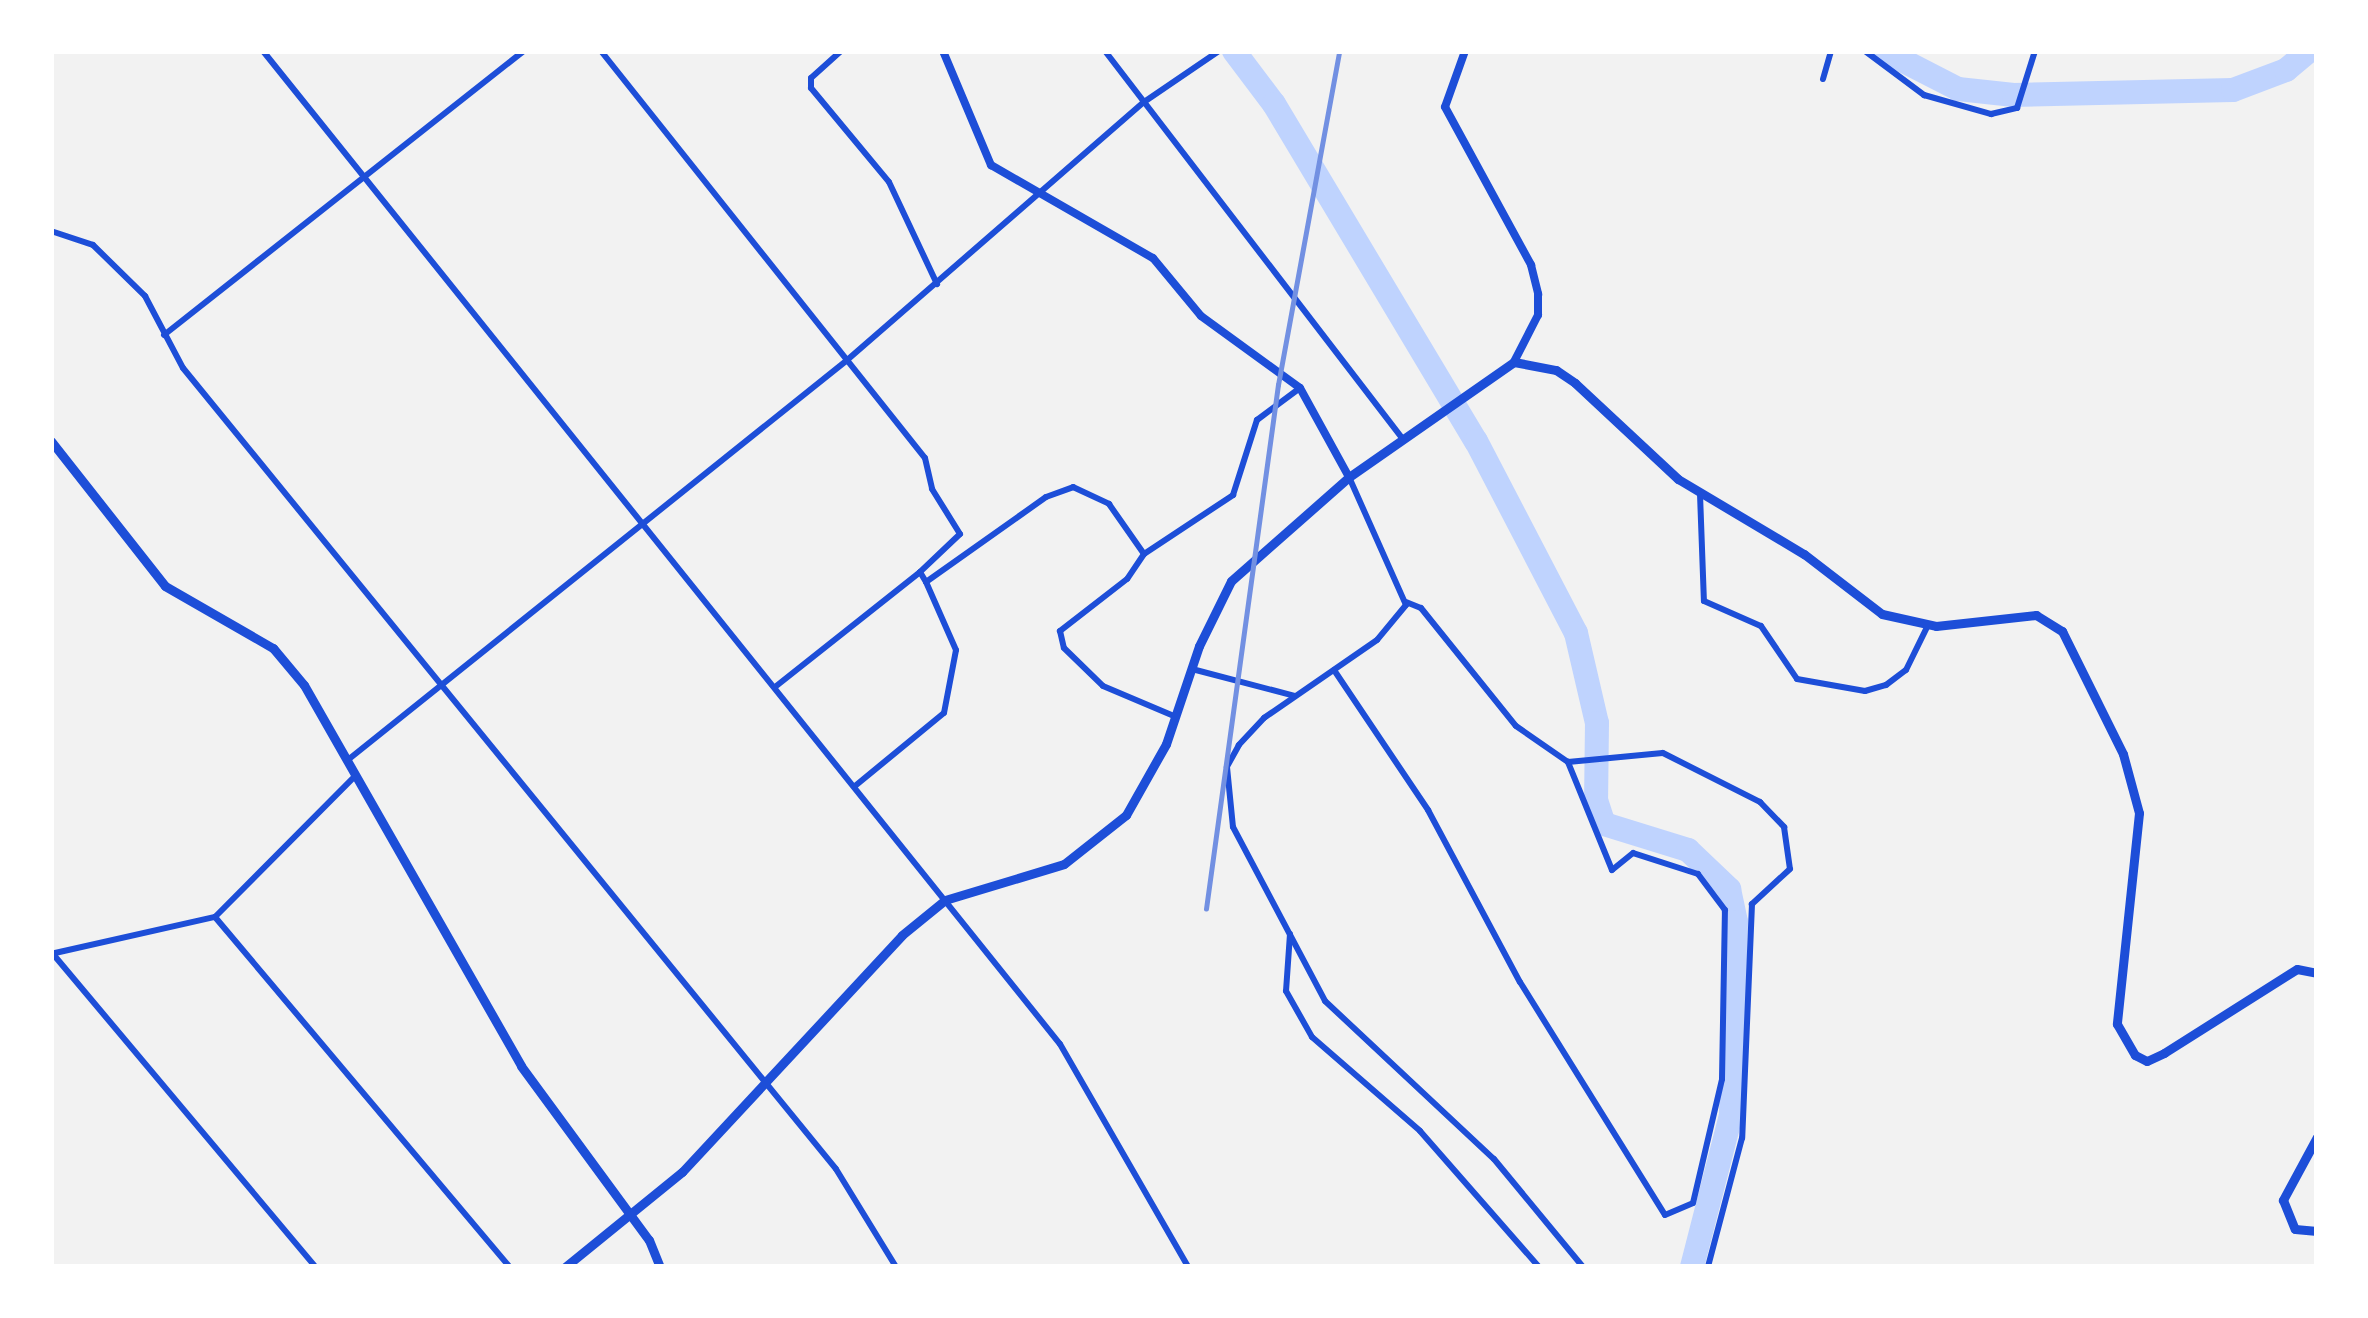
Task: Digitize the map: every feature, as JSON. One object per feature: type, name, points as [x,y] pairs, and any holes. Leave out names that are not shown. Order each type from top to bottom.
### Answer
[{"type":"main road","points":[[565,1267],[632,1217],[902,934],[945,900],[1064,864],[1098,840],[1148,784],[1232,581],[1349,477],[1514,362],[1556,370],[1575,383],[1700,494],[1804,554],[1882,614],[1928,625],[2036,615],[2077,651],[2139,813],[2117,1024],[2135,1055],[2147,1061],[2164,1053],[2280,977],[2317,973]]},
{"type":"main road","points":[[51,441],[165,586],[274,648],[350,759],[521,1066],[632,1217],[660,1267]]},
{"type":"main road","points":[[2317,1137],[2283,1200],[2295,1228],[2317,1231]]},
{"type":"street","points":[[263,51],[1060,1044],[1189,1267]]},
{"type":"street","points":[[163,335],[524,51]]},
{"type":"street","points":[[601,51],[926,458],[932,489],[960,529],[920,572],[775,687]]},
{"type":"street","points":[[841,51],[811,77],[811,88],[889,182],[937,284]]},
{"type":"street","points":[[943,51],[976,145],[1034,196],[1153,258],[1201,316],[1300,388],[1349,477],[1406,602],[1401,619],[1295,696],[1239,745],[1227,766],[1226,802],[1291,933],[1342,1021],[1494,1160],[1583,1267]]},
{"type":"street","points":[[1105,51],[1403,439]]},
{"type":"street","points":[[1466,51],[1445,106],[1531,265],[1538,294],[1538,315],[1514,362]]},
{"type":"street","points":[[1823,79],[1832,51]]},
{"type":"street","points":[[1865,51],[1924,95],[1991,114],[2019,103],[2035,51]]},
{"type":"street","points":[[350,759],[846,361],[1144,102],[1217,52]]},
{"type":"street","points":[[51,231],[92,245],[124,269],[163,335],[330,555],[447,683],[836,1168],[896,1267]]},
{"type":"street","points":[[1176,716],[1103,686],[1060,639],[1144,554],[1232,495],[1258,420],[1300,388]]},
{"type":"street","points":[[926,583],[1046,496],[1073,487],[1109,504],[1144,554]]},
{"type":"street","points":[[1700,494],[1696,536],[1704,601],[1761,626],[1797,679],[1865,691],[1886,685],[1906,670],[1928,625]]},
{"type":"street","points":[[854,787],[944,713],[956,650],[920,572]]},
{"type":"street","points":[[1406,602],[1421,608],[1516,726],[1568,762],[1585,766],[1663,753],[1760,802],[1788,841],[1790,869],[1752,904],[1742,1138],[1708,1267]]},
{"type":"street","points":[[1192,669],[1295,696]]},
{"type":"street","points":[[1334,670],[1428,811],[1520,982],[1665,1215],[1693,1203],[1722,1079],[1725,910],[1698,874],[1633,853],[1612,870],[1568,762]]},
{"type":"street","points":[[316,1267],[52,954],[215,917],[357,773]]},
{"type":"street","points":[[215,917],[510,1267]]},
{"type":"street","points":[[1291,933],[1286,991],[1312,1037],[1420,1130],[1539,1267]]},
{"type":"waterway","points":[[1234,51],[1274,104],[1476,441],[1576,633],[1597,723],[1596,800],[1604,824],[1688,850],[1729,889],[1736,922],[1731,1115],[1692,1267]]},
{"type":"waterway","points":[[1884,51],[1958,89],[2014,95],[2233,90],[2286,70],[2309,51]]},
{"type":"railway","points":[[1206,909],[1278,385],[1339,51]]}]
